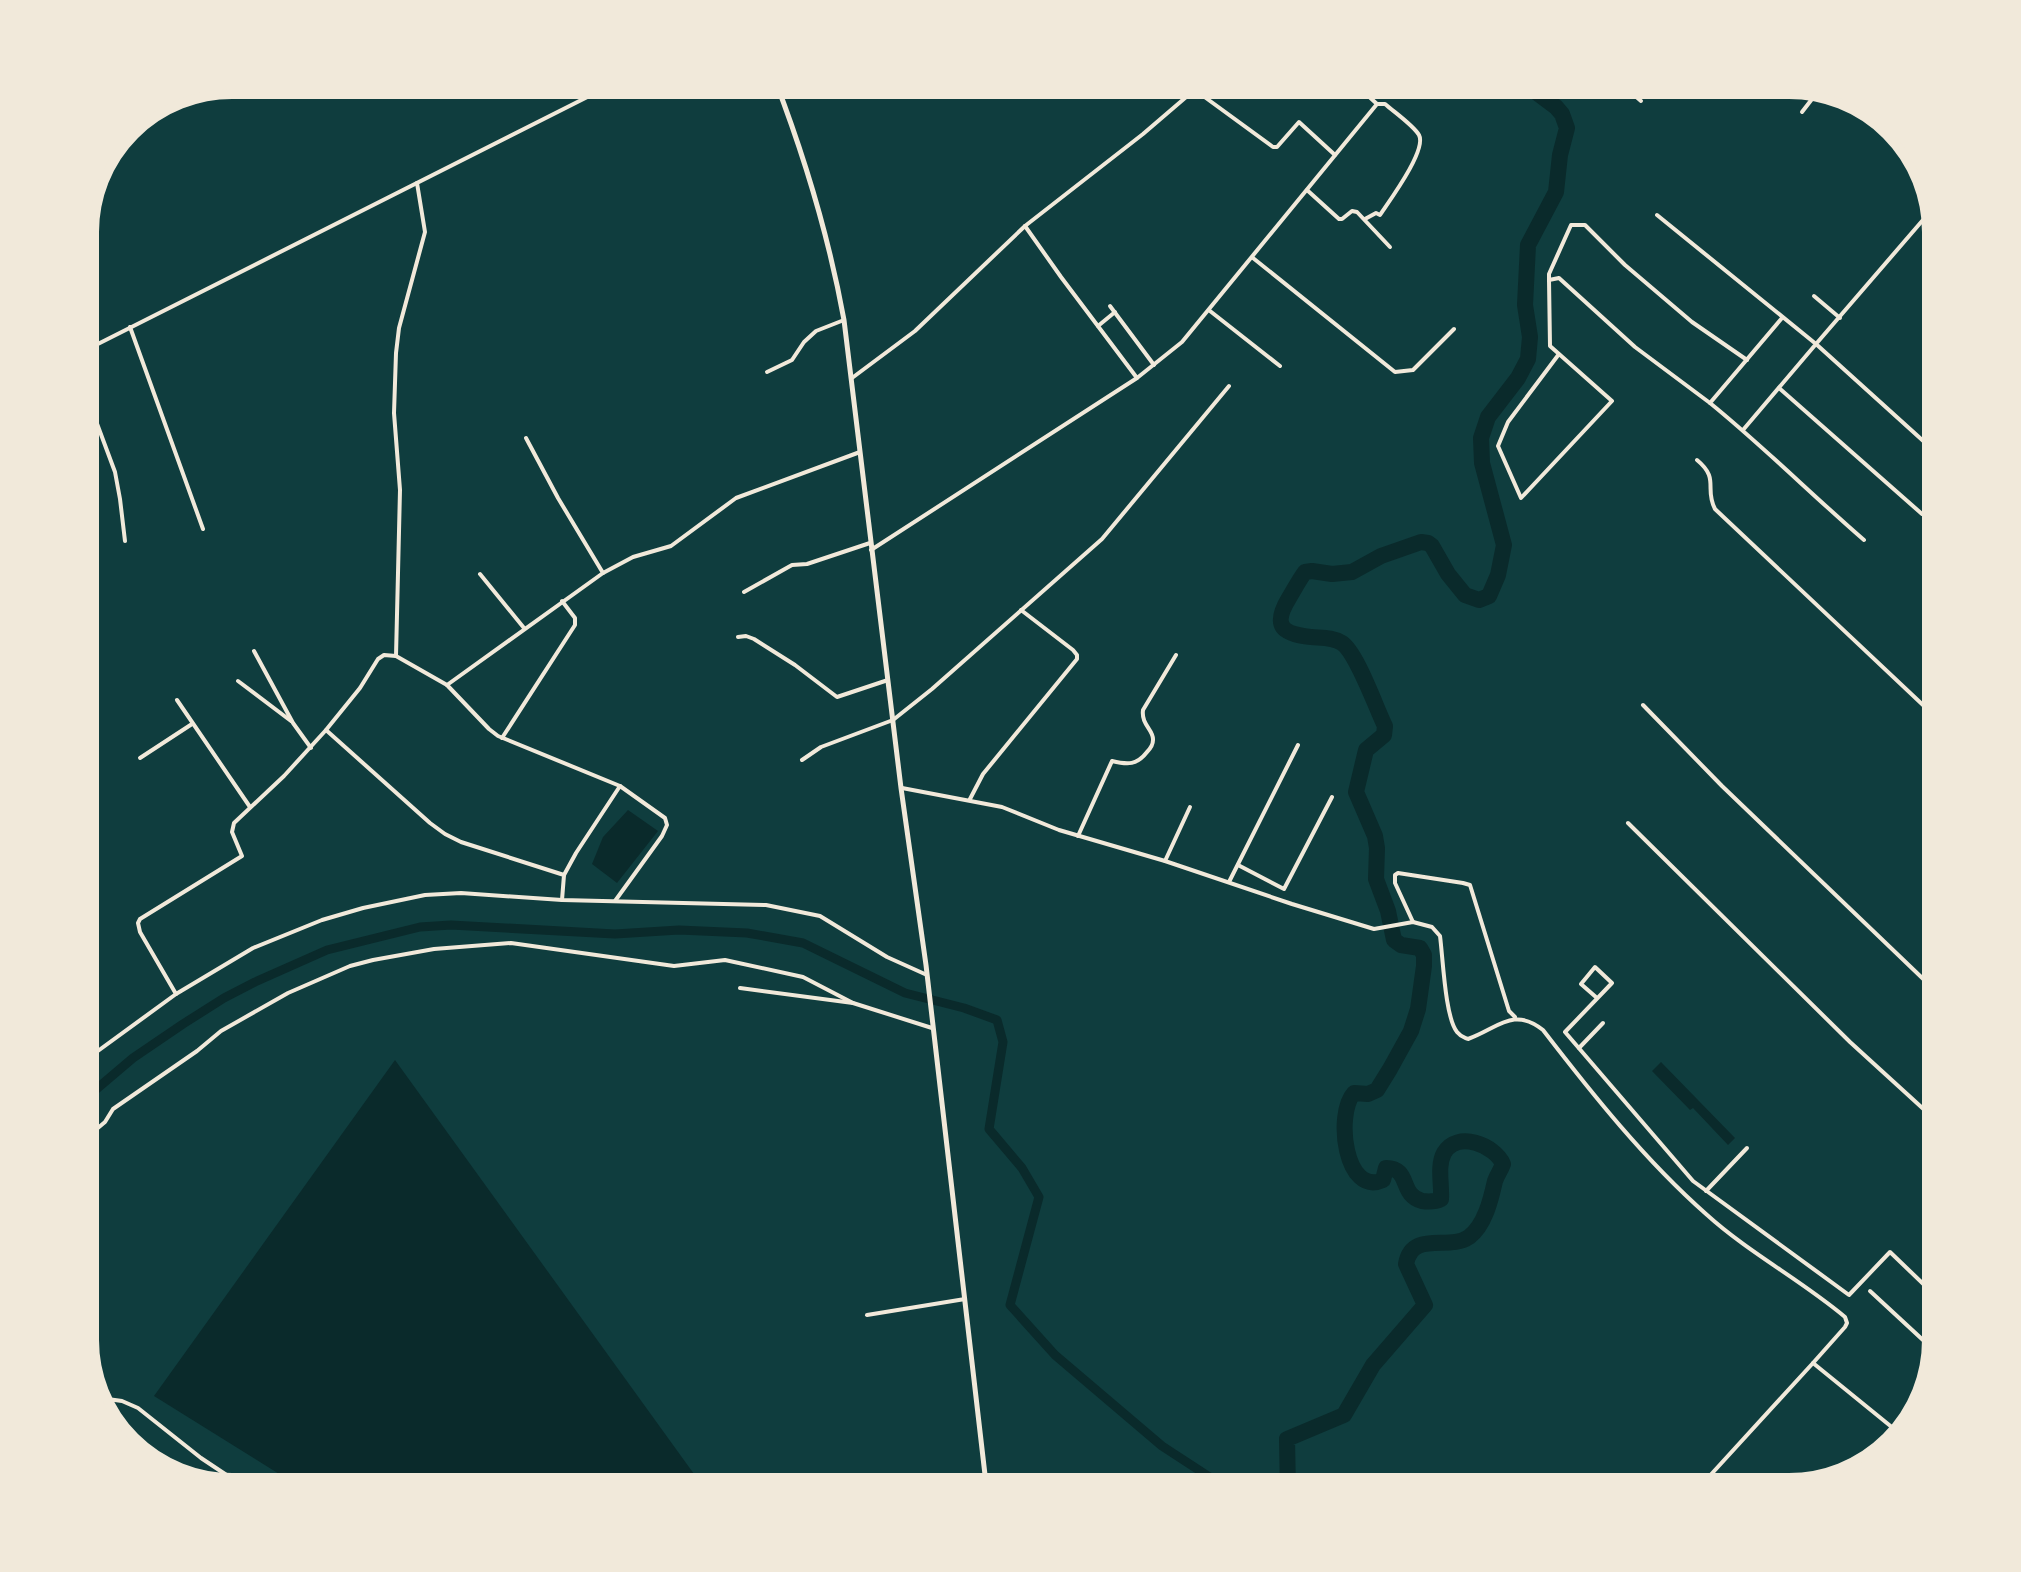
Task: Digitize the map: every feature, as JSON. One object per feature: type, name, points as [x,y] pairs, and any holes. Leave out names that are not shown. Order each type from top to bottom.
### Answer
[{"type":"street","points":[[94,346],[590,94]]},
{"type":"street","points":[[780,94],[814,195],[835,272],[844,320],[927,975],[985,1478]]},
{"type":"street","points":[[852,378],[915,331],[1025,226],[1190,94]]},
{"type":"street","points":[[1200,94],[1273,147],[1277,147],[1299,122],[1335,155]]},
{"type":"street","points":[[1365,219],[1376,213],[1380,215],[1420,145],[1416,131],[1385,104],[1377,104],[1366,94]]},
{"type":"street","points":[[1633,94],[1641,101]]},
{"type":"street","points":[[1802,112],[1814,97]]},
{"type":"street","points":[[744,592],[792,565],[807,564],[871,546],[1154,365],[1182,342],[1210,311],[1377,104]]},
{"type":"street","points":[[396,656],[400,490],[394,413],[396,353],[399,328],[425,232],[417,183]]},
{"type":"street","points":[[1307,190],[1339,219],[1354,211],[1390,247]]},
{"type":"street","points":[[1657,215],[1816,344],[1927,444]]},
{"type":"street","points":[[1743,430],[1925,217]]},
{"type":"street","points":[[1559,354],[1508,422],[1498,446],[1521,498],[1612,401],[1550,346],[1549,274],[1571,225],[1585,225],[1625,265],[1692,322],[1747,360]]},
{"type":"street","points":[[1025,226],[1137,378]]},
{"type":"street","points":[[1253,258],[1395,372],[1413,370],[1454,329]]},
{"type":"street","points":[[1549,280],[1559,278],[1635,347],[1743,430],[1864,540]]},
{"type":"street","points":[[1814,296],[1840,318]]},
{"type":"street","points":[[1110,306],[1154,365]]},
{"type":"street","points":[[1210,311],[1280,366]]},
{"type":"street","points":[[1098,326],[1115,312]]},
{"type":"street","points":[[1710,403],[1782,318]]},
{"type":"street","points":[[767,372],[792,360],[816,331],[844,320]]},
{"type":"street","points":[[130,327],[203,529]]},
{"type":"street","points":[[802,760],[821,747],[893,720],[932,689],[1102,539],[1229,386]]},
{"type":"street","points":[[1779,388],[1922,514]]},
{"type":"street","points":[[94,416],[115,472],[125,541]]},
{"type":"street","points":[[526,438],[603,573]]},
{"type":"street","points":[[447,685],[603,573],[633,557],[671,546],[740,496],[860,452]]},
{"type":"street","points":[[1697,460],[1709,471],[1715,509],[1927,709]]},
{"type":"street","points":[[480,574],[524,628]]},
{"type":"street","points":[[502,738],[575,625],[575,618],[562,601]]},
{"type":"street","points":[[969,800],[983,774],[1077,659],[1073,650],[1021,610]]},
{"type":"street","points":[[738,637],[754,639],[837,697],[888,680]]},
{"type":"street","points":[[254,651],[293,723],[311,748]]},
{"type":"street","points":[[176,994],[140,932],[140,919],[242,856],[231,829],[234,823],[311,748],[384,655],[396,656],[447,685],[489,729],[502,738],[620,786],[665,818],[667,825],[662,836],[615,901]]},
{"type":"street","points":[[1078,836],[1112,761],[1136,763],[1152,745],[1153,737],[1143,720],[1143,710],[1176,655]]},
{"type":"street","points":[[238,681],[293,723]]},
{"type":"street","points":[[177,700],[250,807]]},
{"type":"street","points":[[1643,705],[1722,786],[1927,983]]},
{"type":"street","points":[[140,758],[192,724]]},
{"type":"street","points":[[326,730],[445,834],[564,875]]},
{"type":"street","points":[[1229,882],[1298,745]]},
{"type":"street","points":[[562,900],[564,875],[620,786]]},
{"type":"street","points":[[901,788],[1002,807],[1078,836],[1374,929],[1411,922],[1432,927],[1440,936],[1450,1015],[1461,1036],[1468,1039],[1505,1021],[1518,1019],[1536,1024],[1650,1160],[1700,1209],[1735,1239],[1845,1317],[1845,1327],[1708,1478]]},
{"type":"street","points":[[1238,865],[1284,889],[1332,797]]},
{"type":"street","points":[[1165,861],[1190,807]]},
{"type":"street","points":[[1628,823],[1841,1033],[1927,1112]]},
{"type":"street","points":[[1411,922],[1395,883],[1398,873],[1470,885],[1509,1011],[1518,1019]]},
{"type":"street","points":[[94,1054],[176,994],[274,938],[363,908],[441,893],[562,900],[766,905],[820,916],[887,957],[927,975]]},
{"type":"street","points":[[94,1131],[113,1109],[250,1013],[350,966],[434,949],[511,943],[674,966],[725,960],[803,977],[853,1003],[932,1028]]},
{"type":"street","points":[[1597,998],[1581,984],[1595,967],[1612,983],[1565,1032],[1693,1181],[1849,1295],[1890,1252],[1927,1288]]},
{"type":"street","points":[[740,988],[853,1003]]},
{"type":"street","points":[[1579,1048],[1603,1023]]},
{"type":"street","points":[[1706,1191],[1747,1148]]},
{"type":"street","points":[[1870,1291],[1927,1343]]},
{"type":"street","points":[[867,1315],[965,1299]]},
{"type":"street","points":[[1813,1363],[1894,1429]]},
{"type":"street","points":[[107,1399],[138,1408],[231,1478]]},
{"type":"water","points":[[628,810],[658,831],[617,883],[592,864],[603,837]]},
{"type":"water","points":[[395,1060],[697,1478],[286,1478],[154,1396]]},
{"type":"water","points":[[1661,1062],[1735,1138],[1728,1145],[1652,1071]]},
{"type":"waterway","points":[[1288,1478],[1287,1439],[1344,1415],[1373,1365],[1425,1305],[1406,1264],[1410,1254],[1423,1244],[1461,1241],[1475,1232],[1503,1164],[1484,1146],[1466,1141],[1450,1146],[1441,1164],[1441,1199],[1430,1202],[1415,1198],[1394,1169],[1386,1168],[1383,1180],[1370,1182],[1360,1177],[1352,1165],[1345,1134],[1348,1103],[1354,1093],[1368,1094],[1377,1090],[1411,1031],[1418,1009],[1424,955],[1420,948],[1401,945],[1394,940],[1388,911],[1376,879],[1375,836],[1356,792],[1366,750],[1384,735],[1385,726],[1348,649],[1335,640],[1287,631],[1281,622],[1281,615],[1305,572],[1352,572],[1381,556],[1421,542],[1432,546],[1465,595],[1479,600],[1489,596],[1498,575],[1504,545],[1482,463],[1481,438],[1488,417],[1518,378],[1528,359],[1530,337],[1525,305],[1528,245],[1556,192],[1567,128],[1562,114],[1539,94]]},
{"type":"waterway","points":[[94,1091],[133,1058],[183,1024],[255,982],[327,950],[420,927],[451,925],[615,934],[679,930],[747,933],[803,943],[905,993],[997,1020],[1003,1042],[989,1129],[1022,1168],[1039,1197],[1010,1305],[1055,1355],[1162,1446],[1211,1478]]}]
